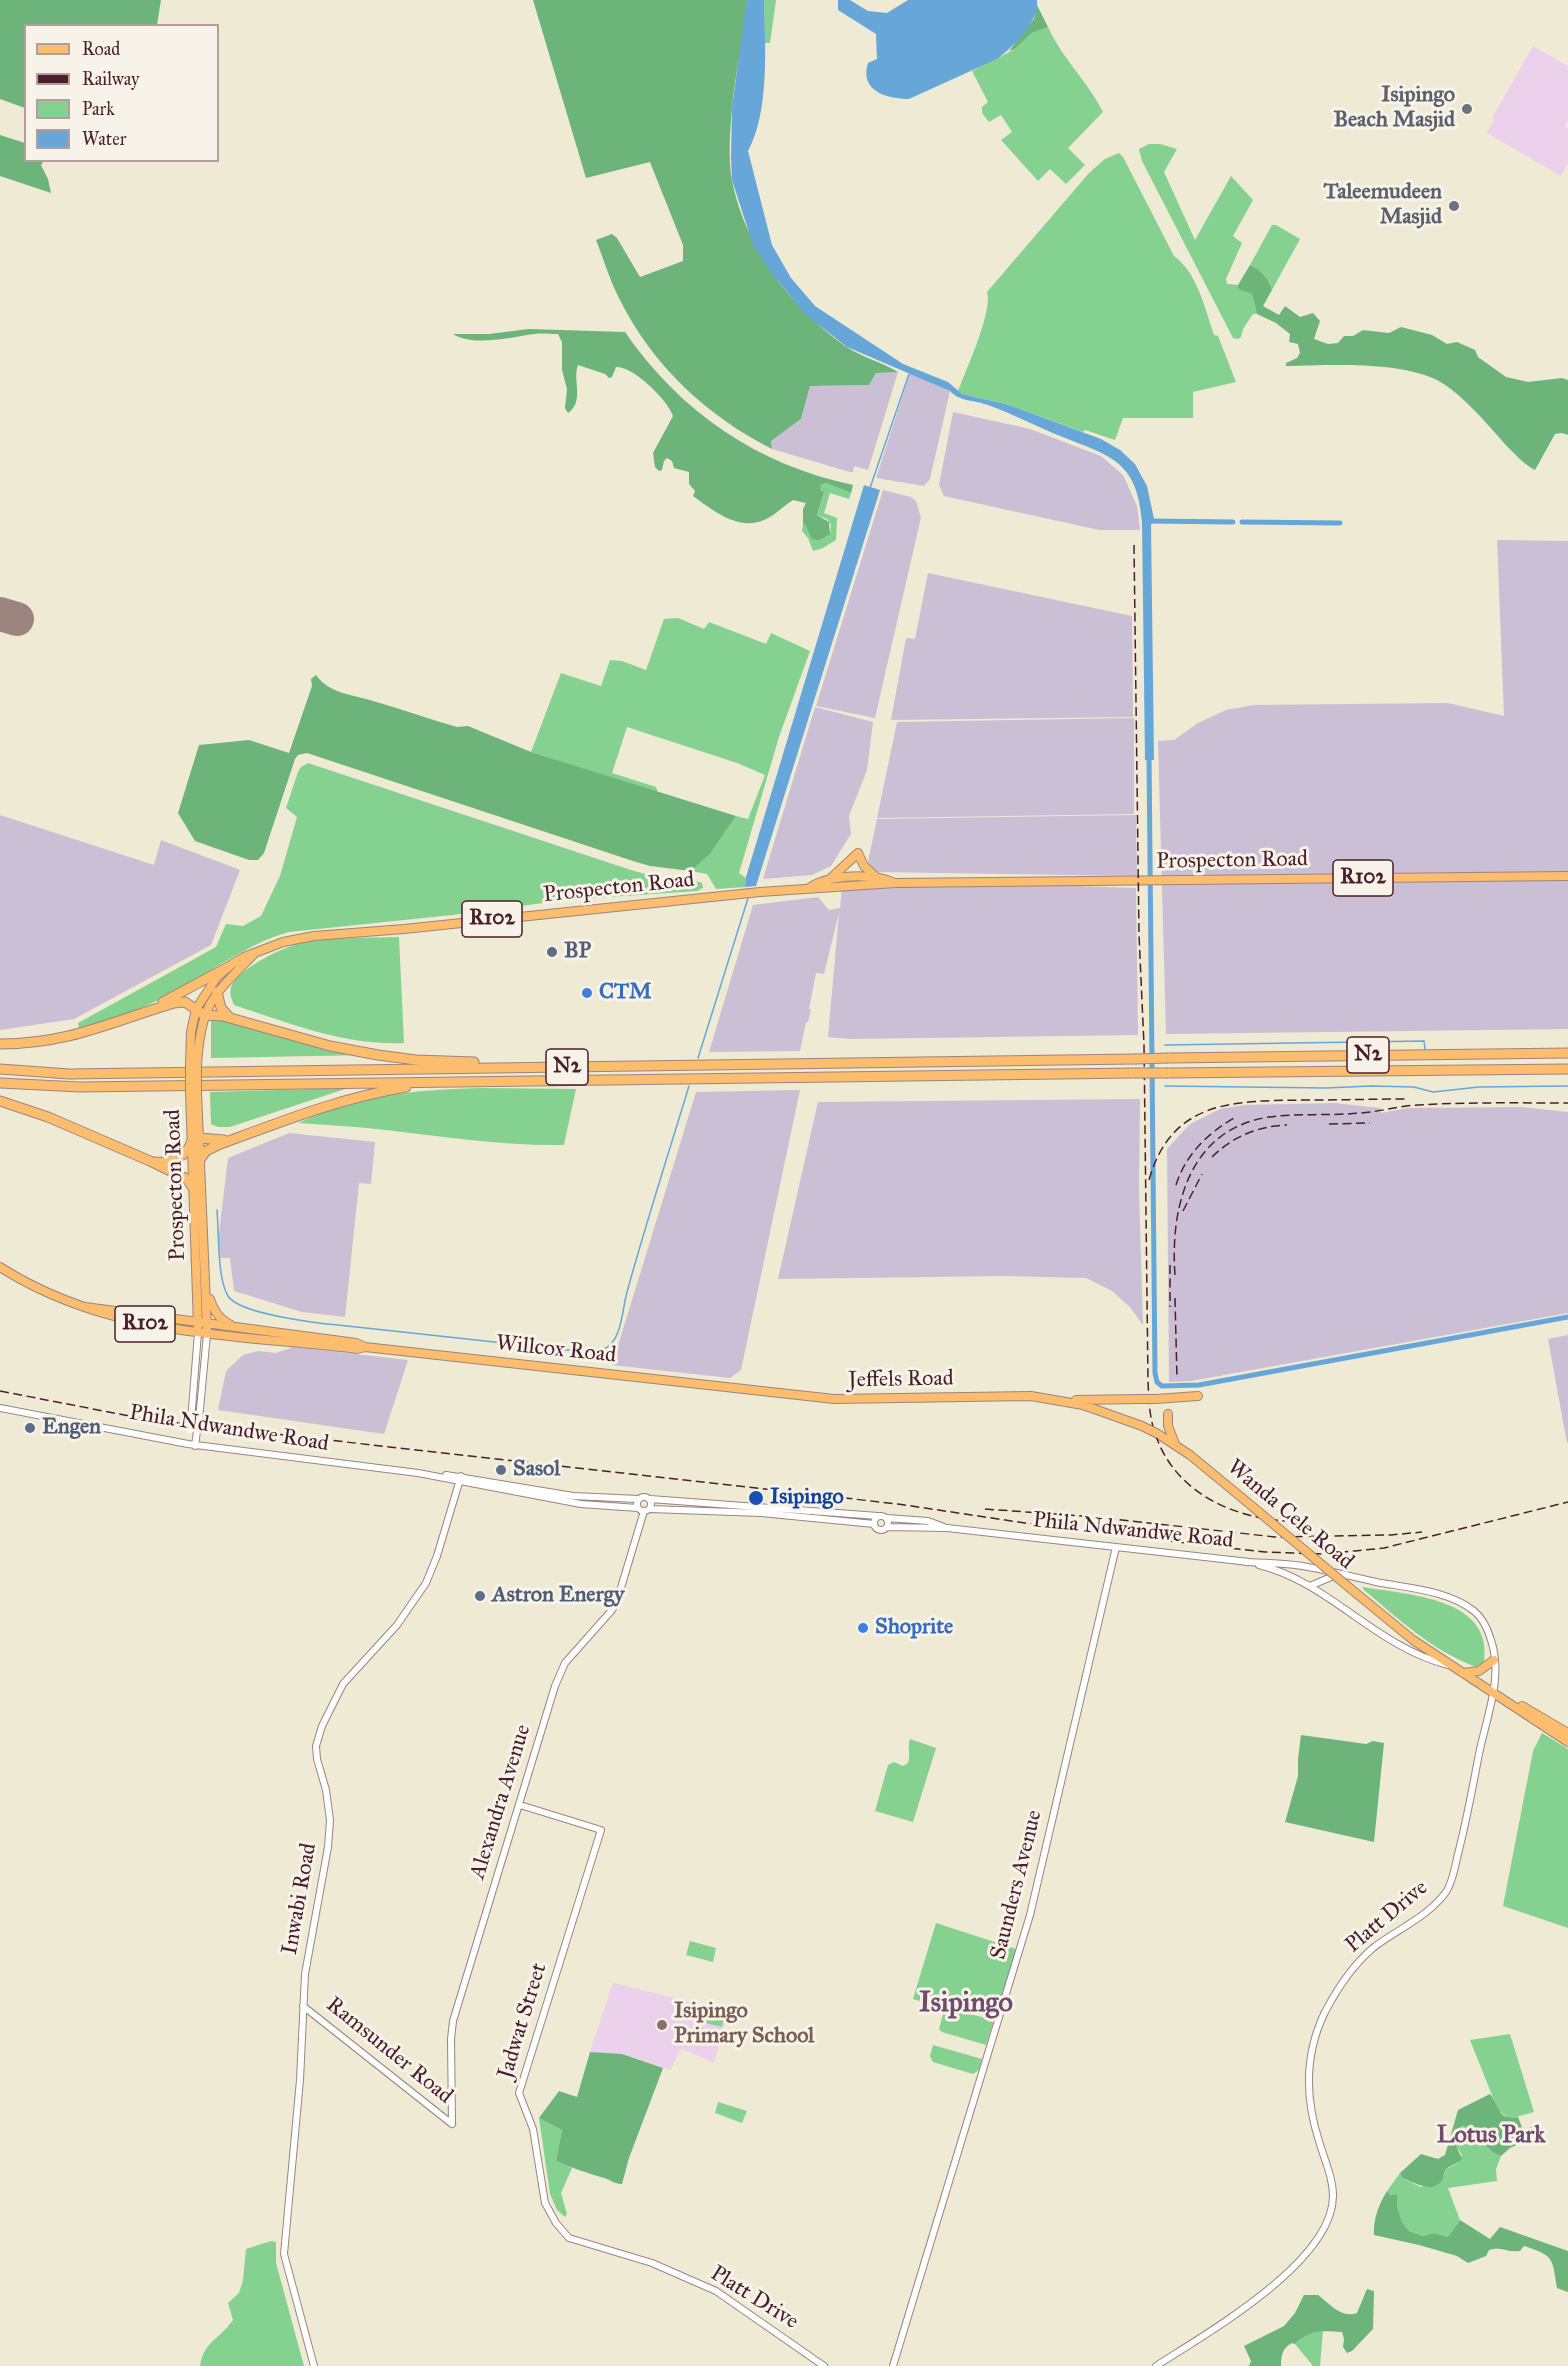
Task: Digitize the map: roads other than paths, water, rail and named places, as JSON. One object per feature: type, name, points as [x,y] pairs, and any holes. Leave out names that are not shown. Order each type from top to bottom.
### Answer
[{"type":"highway","points":[[148,1011],[228,967]]},
{"type":"highway","points":[[217,992],[221,1008],[231,1018]]},
{"type":"highway","points":[[0,1044],[48,1041],[83,1034],[180,1002],[189,1003],[200,1012],[231,1018],[330,1046],[417,1060],[490,1063],[496,1068]]},
{"type":"highway","name":"N2","points":[[0,1069],[69,1074],[1568,1053]]},
{"type":"highway","name":"N2","points":[[0,1083],[80,1087],[1568,1069]]},
{"type":"highway","points":[[201,1158],[208,1149],[230,1140],[347,1099],[433,1083]]},
{"type":"highway","points":[[0,1101],[48,1117],[150,1161],[187,1179],[195,1191]]},
{"type":"highway","points":[[150,1161],[169,1162],[178,1158],[195,1139],[230,1140]]},
{"type":"main road","points":[[827,881],[858,853],[864,867],[875,877]]},
{"type":"main road","name":"R102","points":[[809,888],[827,881],[853,876],[875,877],[896,883]]},
{"type":"main road","name":"Prospecton Road","points":[[896,883],[1568,876]]},
{"type":"main road","name":"R102","points":[[809,888],[896,883]]},
{"type":"main road","name":"Prospecton Road","points":[[203,1334],[195,1191],[194,1065],[200,1012],[209,987],[228,967],[238,960],[283,942],[314,936],[809,888]]},
{"type":"main road","name":"Prospecton Road","points":[[200,1012],[256,953]]},
{"type":"main road","name":"Prospecton Road","points":[[195,1139],[201,1158],[207,1286],[203,1323]]},
{"type":"main road","name":"R102","points":[[0,1267],[38,1287],[116,1318],[203,1334]]},
{"type":"main road","points":[[207,1286],[215,1312],[222,1320],[239,1328]]},
{"type":"main road","name":"R102","points":[[85,1307],[203,1323]]},
{"type":"main road","name":"Willcox Road","points":[[203,1323],[356,1343],[365,1347],[742,1389]]},
{"type":"main road","name":"Willcox Road","points":[[203,1334],[357,1349],[365,1347]]},
{"type":"main road","name":"Jeffels Road","points":[[742,1389],[834,1399],[1014,1396],[1060,1400]]},
{"type":"main road","points":[[1060,1400],[1198,1396]]},
{"type":"main road","name":"Wanda Cele Road","points":[[1060,1400],[1105,1412],[1142,1426],[1175,1444],[1413,1640],[1482,1685],[1568,1733]]},
{"type":"main road","points":[[1168,1414],[1168,1426],[1175,1444]]},
{"type":"main road","points":[[1463,1673],[1479,1671],[1494,1660]]},
{"type":"main road","name":"Wanda Cele Road","points":[[1494,1691],[1568,1742]]},
{"type":"street","name":"Prospecton Road","points":[[192,1445],[190,1430],[192,1408],[203,1334]]},
{"type":"street","name":"Prospecton Road","points":[[192,1445],[197,1431],[200,1409],[203,1334]]},
{"type":"street","name":"Phila Ndwandwe Road","points":[[0,1408],[192,1445],[418,1473],[573,1496],[639,1499],[644,1496],[650,1499]]},
{"type":"street","name":"Phila Ndwandwe Road","points":[[460,1479],[581,1504],[644,1509],[761,1513],[874,1524]]},
{"type":"street","name":"Inwabi Road","points":[[314,2366],[284,2254],[300,2080],[303,2006],[309,1950],[328,1847],[330,1820],[326,1790],[317,1759],[318,1737],[343,1684],[397,1625],[426,1583],[437,1556],[460,1479]]},
{"type":"street","points":[[639,1499],[644,1509]]},
{"type":"street","points":[[644,1509],[650,1499],[878,1516],[887,1518],[887,1527],[879,1530],[874,1524],[878,1516]]},
{"type":"street","name":"Alexandra Avenue","points":[[452,2124],[452,2030],[562,1670],[585,1638],[612,1610],[617,1601],[644,1509]]},
{"type":"street","name":"Phila Ndwandwe Road","points":[[887,1518],[928,1521],[947,1528]]},
{"type":"street","name":"Phila Ndwandwe Road","points":[[887,1527],[947,1528],[1245,1562],[1284,1573],[1310,1586],[1388,1639],[1426,1658],[1451,1665]]},
{"type":"street","name":"Saunders Avenue","points":[[893,2366],[1030,1915],[1116,1547]]},
{"type":"street","name":"Platt Drive","points":[[1156,2366],[1284,2277],[1303,2259],[1322,2234],[1330,2217],[1333,2194],[1310,2102],[1309,2070],[1316,2035],[1327,2008],[1359,1961],[1374,1947],[1432,1908],[1448,1890],[1465,1825],[1494,1691],[1493,1644],[1487,1628],[1476,1612],[1462,1603],[1440,1594],[1308,1567],[1245,1562]]},
{"type":"street","points":[[1310,1586],[1338,1574]]},
{"type":"street","name":"Jadwat Street","points":[[520,1805],[601,1830],[519,2093],[533,2129],[545,2203],[556,2223]]},
{"type":"street","name":"Ramsunder Road","points":[[303,2006],[325,2021],[452,2124]]},
{"type":"street","name":"Platt Drive","points":[[556,2223],[573,2240],[652,2264],[716,2291],[824,2366]]},
{"type":"water","points":[[747,0],[764,0],[765,57],[760,117],[748,151],[772,245],[791,278],[815,306],[903,364],[948,382],[962,394],[1009,405],[1101,439],[1120,450],[1135,464],[1147,486],[1154,519],[1151,525],[1154,760],[1145,760],[1142,522],[1134,485],[1118,463],[1093,449],[983,403],[958,397],[950,391],[847,347],[805,314],[770,271],[753,245],[732,180],[732,107]]},
{"type":"water","points":[[838,0],[850,0],[868,11],[887,13],[908,0],[1037,0],[1037,8],[1024,33],[997,59],[909,99],[884,95],[871,87],[866,73],[868,63],[877,59],[876,34],[838,10]]},
{"type":"water","points":[[864,485],[880,490],[756,886],[745,887],[746,877]]},
{"type":"waterway","points":[[870,488],[909,374]]},
{"type":"waterway","points":[[1148,521],[1233,522]]},
{"type":"waterway","points":[[1242,522],[1340,523]]},
{"type":"waterway","points":[[1149,755],[1155,1373],[1157,1382],[1162,1386],[1199,1385],[1568,1317]]},
{"type":"waterway","points":[[698,1058],[749,895]]},
{"type":"waterway","points":[[1165,1045],[1424,1041],[1425,1049]]},
{"type":"waterway","points":[[217,1210],[220,1267],[224,1288],[228,1296],[247,1308],[296,1320],[327,1324],[568,1350],[604,1349],[610,1345],[618,1332],[634,1266],[689,1086]]},
{"type":"waterway","points":[[1165,1086],[1326,1088],[1371,1086],[1414,1087],[1433,1092],[1479,1087],[1568,1086]]},
{"type":"railway","points":[[1134,545],[1139,935],[1144,1045],[1150,1414],[1163,1453],[1189,1485],[1206,1497],[1244,1514],[1285,1521]]},
{"type":"railway","points":[[1149,1180],[1160,1153],[1174,1133],[1191,1119],[1210,1110],[1256,1101],[1409,1099]]},
{"type":"railway","points":[[1175,1275],[1176,1223],[1181,1198],[1190,1175],[1203,1154],[1220,1137],[1242,1124],[1269,1117],[1360,1113],[1418,1105],[1568,1103]]},
{"type":"railway","points":[[1176,1185],[1192,1154],[1206,1138],[1234,1118]]},
{"type":"railway","points":[[1329,1124],[1370,1123]]},
{"type":"railway","points":[[1212,1157],[1228,1144],[1246,1134],[1287,1125]]},
{"type":"railway","points":[[1183,1211],[1202,1174]]},
{"type":"railway","points":[[1170,1265],[1170,1307]]},
{"type":"railway","points":[[1175,1298],[1177,1379]]},
{"type":"railway","points":[[0,1391],[150,1420],[898,1504],[1065,1529],[1265,1552],[1324,1554],[1384,1548],[1568,1502]]},
{"type":"railway","points":[[985,1509],[1096,1517],[1275,1537],[1391,1535],[1422,1532]]},
{"type":"place","name":"Isipingo Beach Masjid","points":[[1467,109]]},
{"type":"place","name":"Taleemudeen Masjid","points":[[1454,206]]},
{"type":"place","name":"BP","points":[[552,952]]},
{"type":"place","name":"CTM","points":[[587,993]]},
{"type":"place","name":"Engen","points":[[30,1428]]},
{"type":"place","name":"Sasol","points":[[501,1470]]},
{"type":"place","name":"Isipingo","points":[[756,1498]]},
{"type":"place","name":"Astron Energy","points":[[480,1596]]},
{"type":"place","name":"Shoprite","points":[[863,1628]]},
{"type":"place","name":"Isipingo Primary School","points":[[662,2025]]},
{"type":"district","name":"Isipingo","points":[[966,2004]]},
{"type":"district","name":"Lotus Park","points":[[1491,2136]]}]
